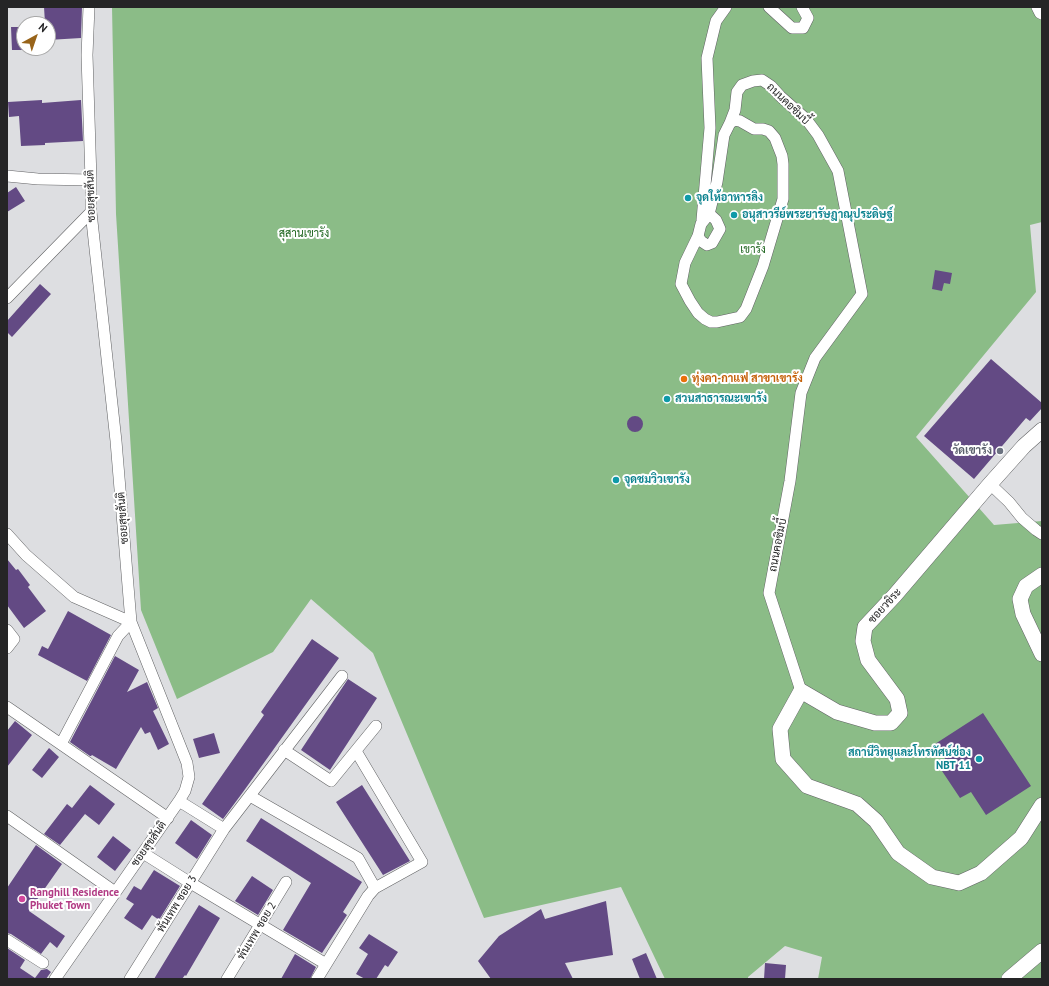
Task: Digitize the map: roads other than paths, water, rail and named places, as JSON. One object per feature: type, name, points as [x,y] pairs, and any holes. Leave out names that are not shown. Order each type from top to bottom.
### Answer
[{"type":"street","name":"ซอยสุขสันติ","points":[[55,979],[168,818],[185,791],[189,777],[187,763],[131,622],[116,441],[91,212],[87,55],[88,7]]},
{"type":"street","points":[[706,211],[710,128],[707,58],[716,21],[726,7]]},
{"type":"street","points":[[769,7],[792,28],[803,28],[808,18],[802,7]]},
{"type":"street","points":[[1037,7],[1042,14]]},
{"type":"street","name":"ถนนคอซิมบี้","points":[[735,110],[737,92],[742,86],[753,80],[762,80],[771,86],[806,119],[818,135],[838,171],[862,294],[815,358],[801,393],[790,481],[769,593],[801,692]]},
{"type":"street","points":[[735,110],[746,123],[754,129],[769,131],[775,138],[782,156],[783,199],[763,266],[746,309],[740,317],[717,322],[711,322],[698,313],[681,284],[685,263],[698,236],[706,211],[717,182],[724,135],[735,110]]},
{"type":"street","points":[[730,123],[735,120],[746,123]]},
{"type":"street","points":[[7,176],[38,179],[91,180]]},
{"type":"street","points":[[698,236],[701,241],[707,245],[712,243],[720,230],[716,220],[706,211]]},
{"type":"street","points":[[7,298],[91,212]]},
{"type":"street","name":"ซอยวชิระ","points":[[801,692],[837,712],[875,723],[891,723],[900,713],[897,699],[868,660],[863,641],[865,627],[895,595],[1024,446],[1042,430]]},
{"type":"street","points":[[990,484],[1009,502],[1022,518],[1042,534]]},
{"type":"street","points":[[7,534],[26,555],[74,597],[131,622],[118,636],[61,744]]},
{"type":"street","points":[[1042,575],[1026,586],[1020,599],[1023,614],[1042,654]]},
{"type":"street","points":[[7,630],[14,640],[7,648]]},
{"type":"street","name":"พันเทพ ซอย 3","points":[[130,979],[224,829],[342,676]]},
{"type":"street","points":[[801,692],[780,729],[783,759],[807,786],[857,804],[876,821],[898,853],[932,877],[959,883],[981,874],[1021,838],[1042,805]]},
{"type":"street","points":[[7,707],[168,818]]},
{"type":"street","points":[[284,750],[332,781],[376,726]]},
{"type":"street","points":[[318,979],[354,918],[375,888],[422,862],[356,751]]},
{"type":"street","points":[[250,796],[358,858],[375,888]]},
{"type":"street","points":[[179,801],[224,829]]},
{"type":"street","points":[[7,816],[115,892]]},
{"type":"street","points":[[144,853],[326,964]]},
{"type":"street","name":"พันเทพ ซอย 2","points":[[227,979],[286,882]]},
{"type":"street","points":[[7,940],[43,963]]},
{"type":"street","points":[[1009,979],[1042,951]]},
{"type":"place","name":"จุดให้อาหารลิง","points":[[688,198]]},
{"type":"place","name":"อนุสาวรีย์พระยารัษฎาณุประดิษฐ์","points":[[734,215]]},
{"type":"place","name":"ทุ่งคา-กาแฟ สาขาเขารัง","points":[[684,379]]},
{"type":"place","name":"สวนสาธารณะเขารัง","points":[[667,399]]},
{"type":"place","name":"วัดเขารัง","points":[[1000,451]]},
{"type":"place","name":"จุดชมวิวเขารัง","points":[[616,480]]},
{"type":"place","name":"สถานีวิทยุและโทรทัศน์ช่อง NBT 11","points":[[979,759]]},
{"type":"place","name":"Ranghill Residence Phuket Town","points":[[22,899]]},
{"type":"park label","name":"สุสานเขารัง","points":[[304,234]]},
{"type":"park label","name":"เขารัง","points":[[753,250]]}]
